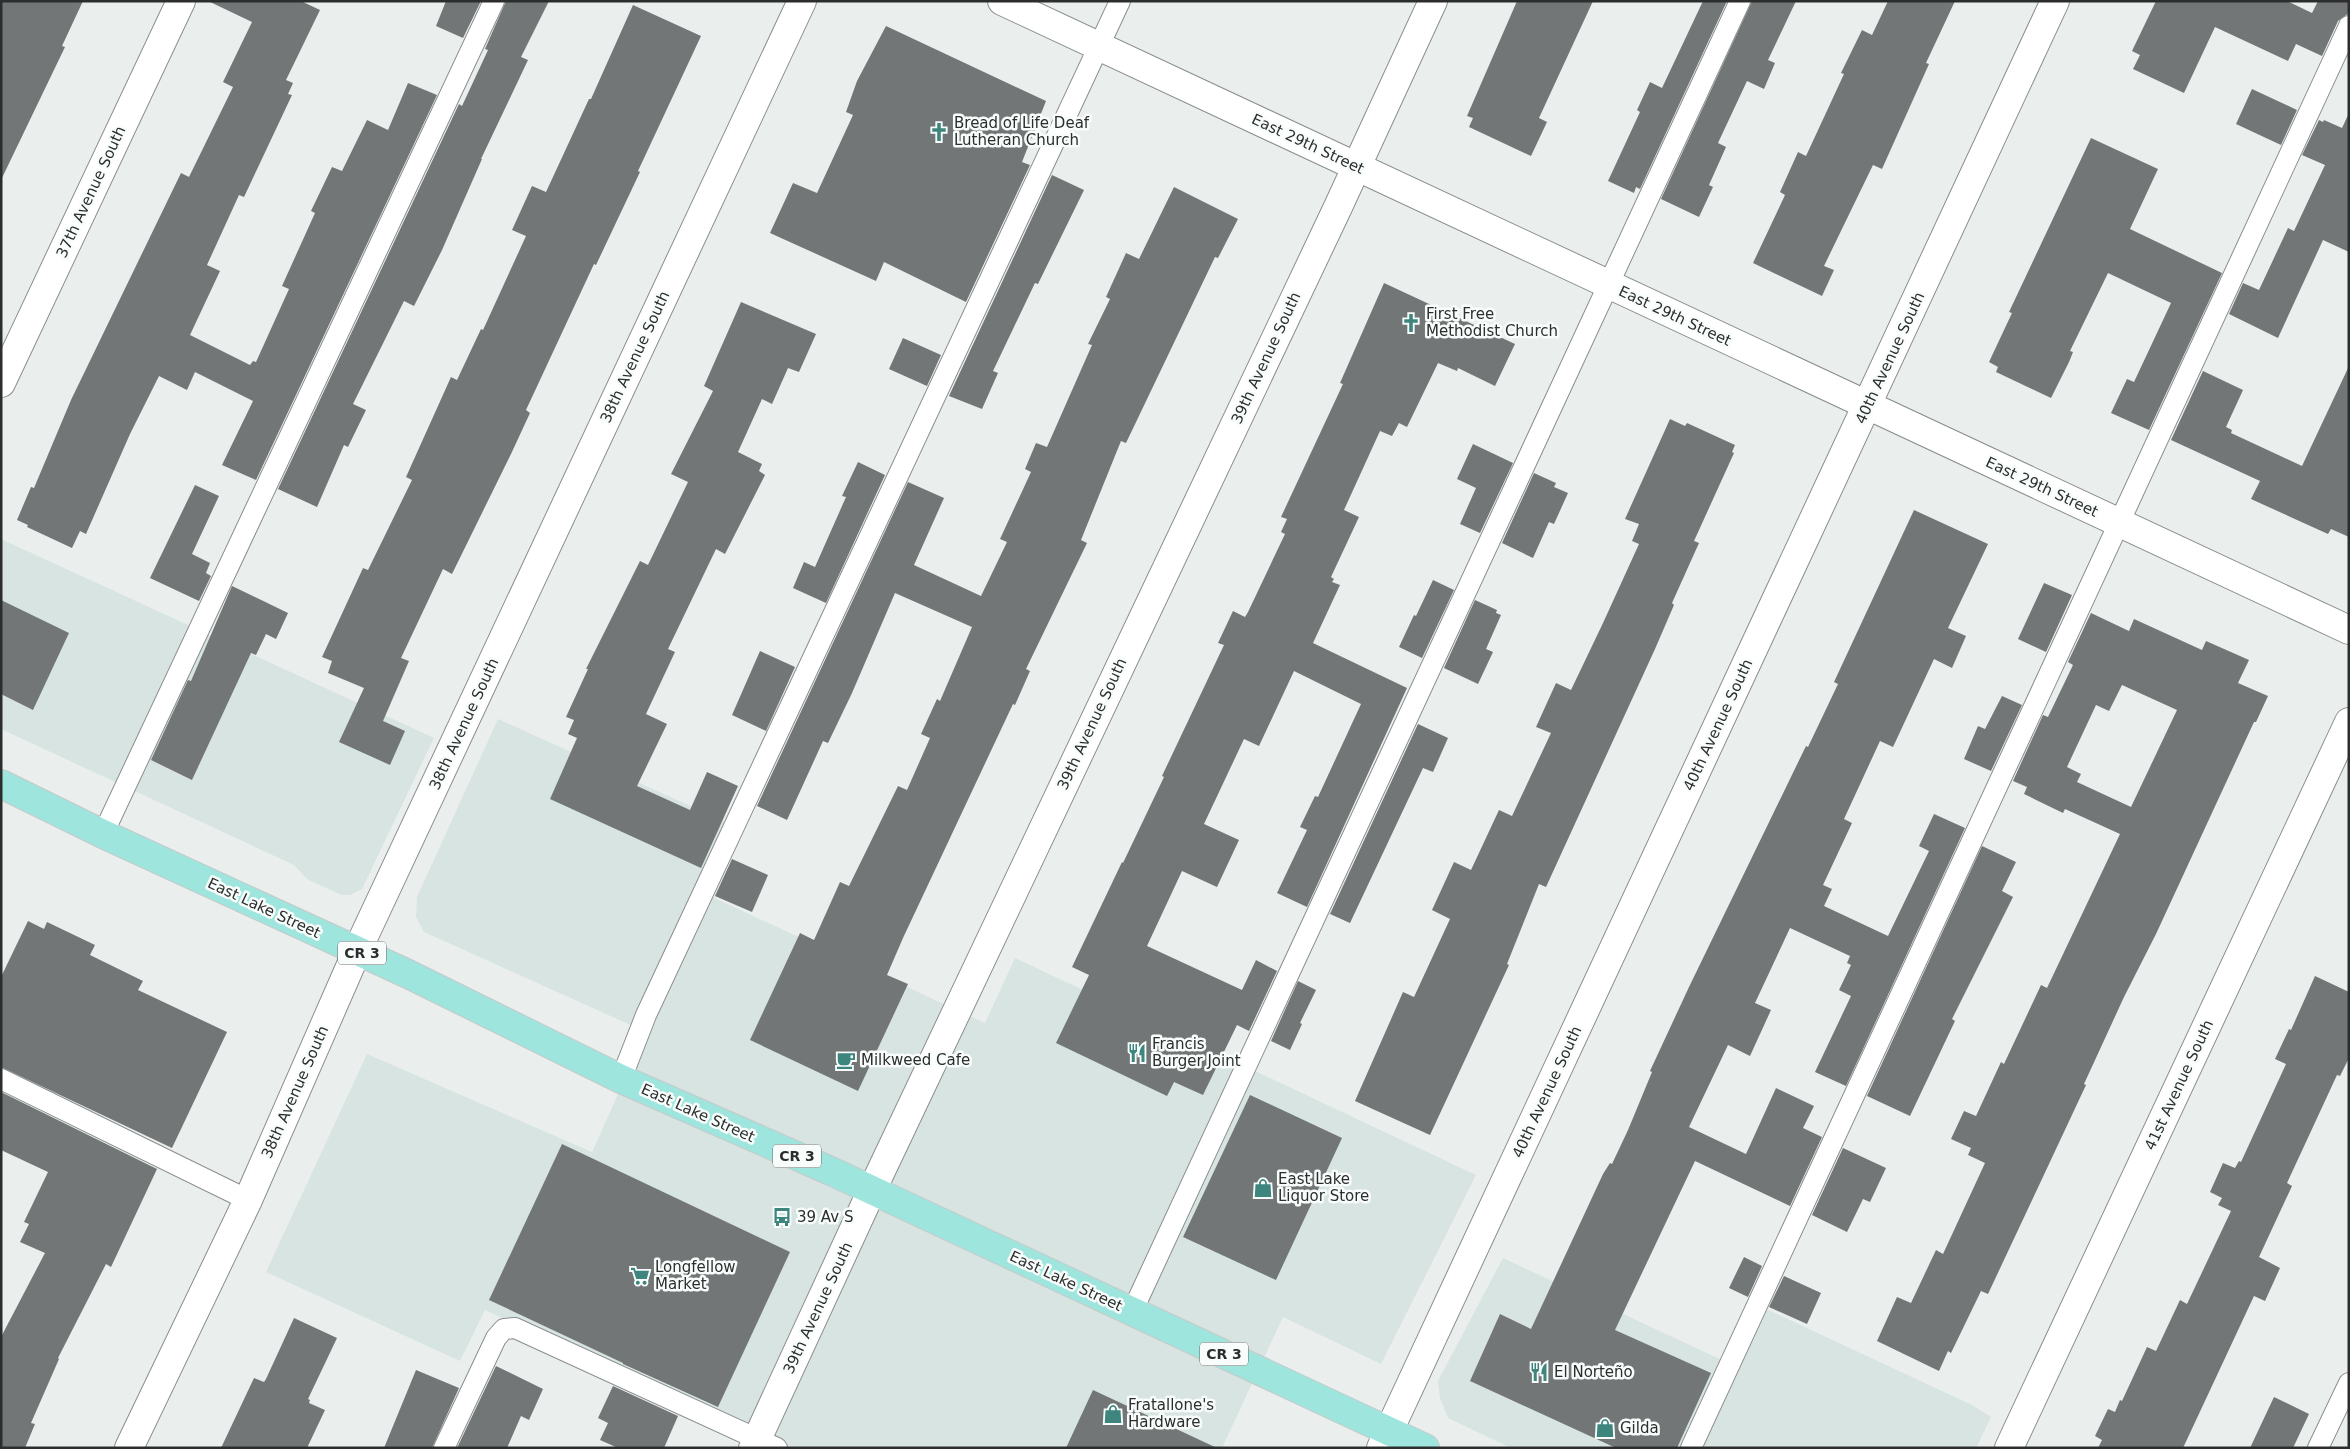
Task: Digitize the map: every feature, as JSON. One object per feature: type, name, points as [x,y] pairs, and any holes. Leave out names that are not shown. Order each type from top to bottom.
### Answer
[{"type":"main road","name":"East Lake Street","points":[[1,784],[103,834],[357,951],[621,1079],[872,1190],[1132,1312],[1385,1439],[1425,1448]]},
{"type":"street","name":"37th Avenue South","points":[[1,383],[180,1]]},
{"type":"street","name":"38th Avenue South","points":[[129,1448],[248,1200],[357,951],[802,1]]},
{"type":"street","name":"East 29th Street","points":[[1002,1],[2349,630]]},
{"type":"street","name":"39th Avenue South","points":[[762,1445],[872,1190],[1433,1]]},
{"type":"street","name":"40th Avenue South","points":[[1385,1439],[2055,1]]},
{"type":"street","name":"41st Avenue South","points":[[2008,1448],[2349,722]]},
{"type":"lane","points":[[103,834],[494,1]]},
{"type":"lane","points":[[621,1079],[650,1006],[1120,1]]},
{"type":"lane","points":[[1132,1312],[1740,1]]},
{"type":"lane","points":[[1691,1448],[2349,26]]},
{"type":"lane","points":[[1,1080],[248,1200]]},
{"type":"lane","points":[[444,1448],[496,1338],[504,1329],[515,1328],[762,1445]]},
{"type":"lane","points":[[2318,1448],[2349,1383]]},
{"type":"shaded area","points":[[1,539],[434,738],[362,889],[350,895],[341,895],[307,879],[294,865],[1,729]]},
{"type":"shaded area","points":[[498,719],[739,828],[708,895],[985,1023],[1015,958],[1476,1175],[1381,1364],[1283,1317],[1222,1448],[785,1448],[485,1310],[460,1361],[266,1272],[367,1054],[592,1152],[646,1032],[424,932],[416,917],[417,897]]},
{"type":"shaded area","points":[[1503,1258],[1724,1361],[1751,1302],[1972,1405],[1991,1417],[1976,1448],[1511,1448],[1448,1418],[1440,1398],[1438,1381]]},
{"type":"building","points":[[1,1],[83,1],[62,46],[65,47],[1,180]]},
{"type":"building","points":[[208,1],[301,1],[320,10],[286,80],[293,83],[288,94],[292,95],[244,197],[239,195],[207,265],[220,271],[190,335],[250,365],[253,361],[256,362],[289,289],[282,286],[315,213],[311,211],[332,167],[342,171],[367,120],[388,130],[408,83],[437,95],[256,480],[222,465],[253,401],[195,372],[187,390],[159,376],[130,434],[86,534],[80,531],[72,548],[27,527],[28,525],[17,520],[31,487],[34,488],[71,400],[181,173],[189,177],[233,87],[223,82],[252,22]]},
{"type":"building","points":[[446,1],[481,1],[463,38],[436,26]]},
{"type":"building","points":[[506,1],[549,1],[521,57],[528,60],[481,159],[442,250],[414,306],[404,301],[353,404],[366,410],[348,447],[344,445],[317,507],[278,489],[459,104],[462,106],[488,50],[485,49]]},
{"type":"building","points":[[1517,1],[1593,1],[1539,118],[1547,122],[1531,156],[1469,127],[1473,118],[1467,116]]},
{"type":"building","points":[[1703,1],[1727,1],[1640,189],[1636,187],[1634,193],[1608,181],[1640,112],[1637,110],[1650,82],[1662,88]]},
{"type":"building","points":[[1752,1],[1796,1],[1768,60],[1775,63],[1764,89],[1747,81],[1718,143],[1726,147],[1709,185],[1713,187],[1699,217],[1661,199]]},
{"type":"building","points":[[1888,1],[1955,1],[1926,63],[1929,64],[1882,169],[1873,165],[1824,266],[1834,270],[1822,296],[1753,263],[1785,195],[1780,192],[1798,152],[1806,156],[1844,74],[1841,73],[1862,30],[1872,35]]},
{"type":"building","points":[[2156,1],[2287,1],[2312,13],[2318,1],[2349,1],[2349,13],[2338,21],[2322,56],[2296,44],[2288,61],[2215,27],[2184,93],[2133,69],[2140,55],[2132,51]]},
{"type":"building","points":[[633,5],[701,36],[638,171],[640,172],[596,265],[594,264],[526,410],[530,413],[511,454],[452,574],[443,569],[401,658],[409,661],[383,721],[405,731],[390,765],[339,742],[364,688],[328,673],[332,661],[322,657],[363,568],[368,570],[412,480],[406,477],[451,377],[457,380],[481,329],[483,330],[526,236],[512,230],[532,186],[546,192],[589,99],[591,99]]},
{"type":"building","points":[[886,26],[1046,101],[1022,162],[1030,165],[966,302],[884,262],[876,281],[770,233],[793,183],[817,193],[853,115],[846,112],[857,81]]},
{"type":"building","points":[[2252,89],[2297,110],[2281,145],[2236,124]]},
{"type":"building","points":[[2349,113],[2349,252],[2323,240],[2278,338],[2229,314],[2243,283],[2259,290],[2288,228],[2294,231],[2325,165],[2302,155],[2319,120],[2323,122],[2324,120],[2342,128]]},
{"type":"building","points":[[2091,138],[2158,169],[2130,229],[2222,273],[2149,430],[2111,413],[2127,379],[2134,382],[2171,303],[2108,273],[2070,351],[2073,352],[2069,362],[2051,398],[1996,372],[1998,367],[1989,362],[2012,313],[2009,312]]},
{"type":"building","points":[[1052,175],[1084,190],[1038,284],[1035,283],[993,371],[998,373],[982,409],[949,396]]},
{"type":"building","points":[[1174,187],[1238,219],[1218,258],[1215,257],[1126,443],[1121,441],[1081,540],[1087,543],[1026,669],[1030,671],[1015,705],[1013,704],[903,938],[887,975],[908,984],[858,1091],[750,1040],[800,933],[814,940],[840,882],[849,886],[898,786],[907,790],[930,738],[921,734],[937,699],[940,701],[972,627],[895,593],[852,693],[828,743],[823,741],[787,820],[757,806],[908,482],[944,498],[914,565],[981,596],[1007,542],[1000,539],[1031,472],[1025,469],[1036,443],[1047,447],[1092,345],[1088,344],[1110,299],[1106,297],[1126,253],[1139,259]]},
{"type":"building","points":[[1384,283],[1515,344],[1495,386],[1458,368],[1457,371],[1438,363],[1407,427],[1399,423],[1392,436],[1380,431],[1344,510],[1359,517],[1331,577],[1334,579],[1332,582],[1340,585],[1313,643],[1407,688],[1307,907],[1277,893],[1307,830],[1300,827],[1315,796],[1318,797],[1361,704],[1294,671],[1259,746],[1244,739],[1204,824],[1239,840],[1217,887],[1182,871],[1147,946],[1242,990],[1256,960],[1277,971],[1249,1031],[1237,1025],[1203,1095],[1174,1082],[1167,1096],[1056,1043],[1089,975],[1072,967],[1164,777],[1162,776],[1224,645],[1218,643],[1233,611],[1245,617],[1285,534],[1281,532],[1287,519],[1281,517],[1343,384],[1340,383]]},
{"type":"building","points":[[741,302],[816,334],[799,372],[788,368],[772,404],[762,399],[738,452],[762,464],[759,471],[765,475],[725,554],[716,549],[668,649],[675,652],[646,714],[667,724],[637,786],[690,810],[707,772],[738,786],[701,868],[550,799],[577,738],[568,734],[574,720],[566,717],[588,669],[586,669],[640,561],[648,565],[688,482],[671,474],[713,391],[704,386]]},
{"type":"building","points":[[903,338],[941,355],[927,386],[889,369]]},
{"type":"building","points":[[2349,366],[2349,537],[2331,529],[2328,534],[2251,499],[2260,481],[2171,440],[2203,371],[2243,390],[2226,427],[2232,430],[2231,433],[2302,466]]},
{"type":"building","points":[[1670,419],[1685,426],[1687,423],[1735,445],[1732,452],[1734,453],[1694,541],[1699,543],[1672,603],[1674,605],[1655,649],[1546,887],[1539,884],[1507,964],[1509,965],[1430,1135],[1355,1101],[1403,992],[1414,997],[1450,919],[1432,910],[1454,862],[1471,870],[1499,810],[1512,816],[1551,733],[1536,727],[1556,683],[1571,690],[1603,623],[1639,544],[1632,541],[1639,524],[1625,519]]},
{"type":"building","points":[[1473,444],[1513,463],[1480,533],[1460,524],[1476,488],[1457,479]]},
{"type":"building","points":[[858,462],[885,475],[826,603],[793,588],[804,562],[815,567],[846,497],[842,496]]},
{"type":"building","points":[[1534,473],[1556,483],[1554,487],[1568,493],[1554,524],[1549,522],[1533,558],[1502,543]]},
{"type":"building","points":[[195,485],[219,496],[192,554],[210,563],[206,573],[211,576],[199,601],[150,578]]},
{"type":"building","points":[[1914,510],[1988,544],[1948,628],[1966,636],[1952,668],[1934,659],[1893,747],[1880,741],[1844,819],[1852,823],[1823,885],[1832,889],[1824,906],[1888,936],[1929,851],[1919,846],[1934,814],[1965,828],[1846,1086],[1815,1072],[1851,996],[1839,990],[1851,965],[1847,963],[1850,956],[1790,928],[1755,1003],[1771,1010],[1750,1056],[1728,1045],[1689,1127],[1746,1154],[1776,1088],[1814,1106],[1803,1128],[1822,1137],[1790,1206],[1695,1161],[1615,1330],[1711,1373],[1677,1448],[1616,1448],[1470,1381],[1500,1314],[1531,1329],[1603,1174],[1610,1163],[1612,1164],[1628,1130],[1652,1072],[1650,1071],[1689,987],[1838,684],[1834,682]]},
{"type":"building","points":[[1433,580],[1454,590],[1422,658],[1399,647]]},
{"type":"building","points":[[2044,583],[2072,595],[2046,652],[2018,639]]},
{"type":"building","points":[[232,586],[288,613],[276,639],[266,634],[256,655],[251,653],[192,780],[151,760],[188,680],[191,681]]},
{"type":"building","points":[[1,600],[69,633],[33,710],[1,694]]},
{"type":"building","points":[[1475,600],[1497,610],[1496,613],[1501,615],[1486,649],[1493,652],[1478,684],[1444,668]]},
{"type":"building","points":[[2091,613],[2129,631],[2134,619],[2202,650],[2206,641],[2249,660],[2238,683],[2268,696],[2256,722],[2254,722],[2156,934],[2124,997],[2084,1084],[2086,1085],[1988,1294],[1981,1291],[1951,1353],[1948,1351],[1939,1371],[1877,1341],[1897,1297],[1911,1303],[1936,1250],[1943,1254],[1985,1163],[1968,1155],[1971,1148],[1951,1139],[1964,1111],[1976,1116],[2001,1062],[2004,1064],[2041,985],[2047,988],[2120,834],[2065,809],[2063,813],[2024,794],[2027,787],[2013,781],[2043,715],[2048,717],[2073,665],[2068,662]],"holes":[[[2122,685],[2177,710],[2131,807],[2077,782],[2081,774],[2067,767],[2096,705],[2109,711]]]},
{"type":"building","points":[[760,651],[795,667],[766,731],[732,715]]},
{"type":"building","points":[[2002,696],[2022,705],[1991,771],[1964,759],[1978,726],[1985,729]]},
{"type":"building","points":[[1418,724],[1448,738],[1433,772],[1423,768],[1350,923],[1330,914]]},
{"type":"building","points":[[1982,846],[2016,862],[2002,891],[2013,897],[1952,1019],[1955,1021],[1910,1116],[1867,1096]]},
{"type":"building","points":[[732,859],[768,875],[752,912],[715,896]]},
{"type":"building","points":[[28,921],[44,929],[47,922],[95,945],[90,955],[143,981],[138,990],[227,1032],[172,1148],[1,1067],[1,977]]},
{"type":"building","points":[[2315,976],[2349,992],[2349,1058],[2340,1076],[2337,1075],[2287,1183],[2292,1186],[2259,1257],[2280,1268],[2265,1301],[2254,1296],[2183,1448],[2098,1448],[2102,1440],[2095,1436],[2108,1409],[2115,1412],[2120,1400],[2122,1401],[2147,1347],[2156,1351],[2180,1300],[2187,1304],[2231,1211],[2218,1205],[2222,1198],[2210,1192],[2223,1163],[2235,1168],[2239,1161],[2241,1162],[2286,1064],[2275,1059],[2289,1029],[2291,1030]]},
{"type":"building","points":[[1298,981],[1316,990],[1300,1023],[1302,1024],[1290,1050],[1271,1041]]},
{"type":"building","points":[[1,1092],[157,1169],[111,1267],[106,1264],[58,1358],[31,1423],[35,1424],[25,1448],[1,1448],[1,1337],[45,1253],[20,1242],[29,1224],[24,1222],[48,1172],[1,1150]]},
{"type":"building","name":"East Lake Liquor Store","points":[[1250,1095],[1342,1138],[1276,1280],[1183,1237]]},
{"type":"building","name":"Longfellow Market","points":[[562,1144],[790,1252],[718,1407],[489,1300]]},
{"type":"building","points":[[1843,1148],[1886,1168],[1870,1202],[1863,1199],[1847,1232],[1812,1215]]},
{"type":"building","points":[[1744,1257],[1762,1266],[1748,1297],[1729,1288]]},
{"type":"building","points":[[1784,1276],[1821,1293],[1807,1324],[1769,1307]]},
{"type":"building","points":[[294,1318],[337,1338],[308,1399],[310,1400],[309,1403],[325,1410],[307,1448],[221,1448],[254,1378],[264,1382],[266,1379]]},
{"type":"building","points":[[496,1366],[543,1389],[529,1420],[521,1416],[507,1448],[457,1448]]},
{"type":"building","points":[[416,1370],[459,1388],[432,1448],[384,1448]]},
{"type":"building","points":[[613,1386],[678,1416],[664,1448],[618,1448],[600,1440],[608,1423],[598,1418]]},
{"type":"building","name":"Fratallone's Hardware","points":[[1093,1390],[1217,1448],[1066,1448]]},
{"type":"building","points":[[2274,1397],[2309,1414],[2293,1448],[2250,1448]]},
{"type":"place","name":"Bread of Life Deaf Lutheran Church","points":[[939,132]]},
{"type":"place","name":"First Free Methodist Church","points":[[1411,323]]},
{"type":"place","name":"Francis Burger Joint","points":[[1137,1053]]},
{"type":"place","name":"Milkweed Cafe","points":[[846,1060]]},
{"type":"place","name":"East Lake Liquor Store","points":[[1263,1188]]},
{"type":"place","name":"39 Av S","points":[[782,1217]]},
{"type":"place","name":"Longfellow Market","points":[[640,1276]]},
{"type":"place","name":"El Norteño","points":[[1539,1372]]},
{"type":"place","name":"Fratallone's Hardware","points":[[1113,1414]]},
{"type":"place","name":"Gilda","points":[[1605,1428]]}]
